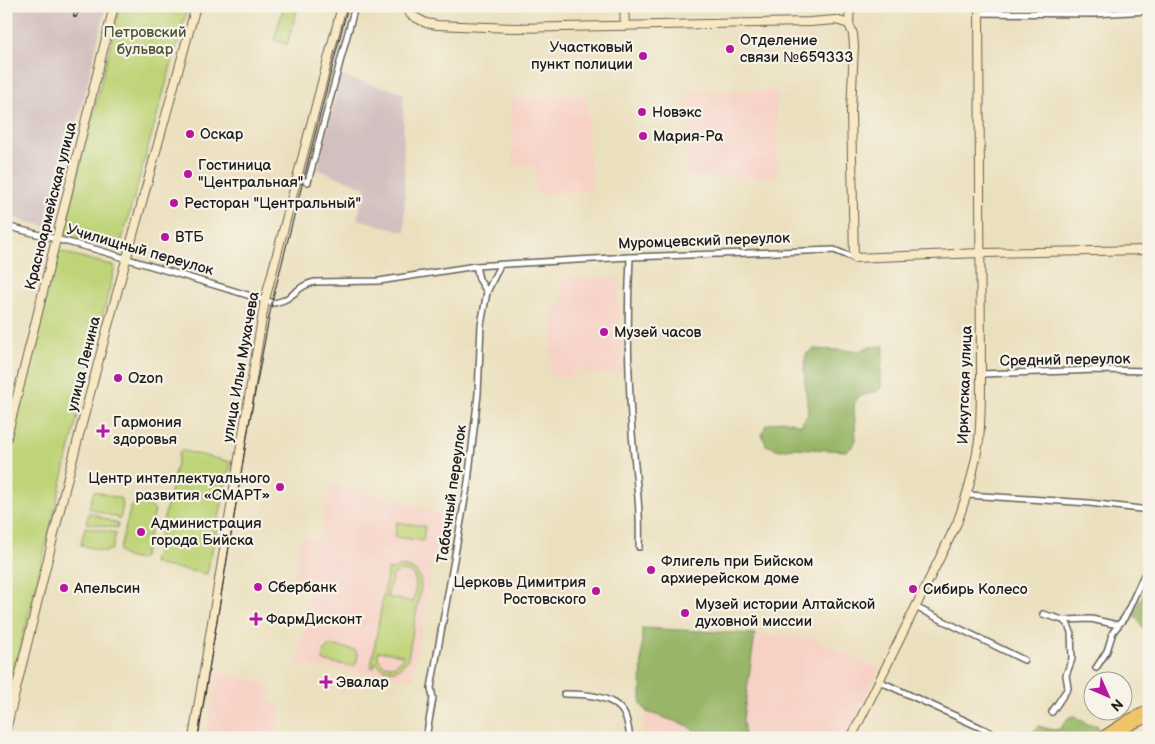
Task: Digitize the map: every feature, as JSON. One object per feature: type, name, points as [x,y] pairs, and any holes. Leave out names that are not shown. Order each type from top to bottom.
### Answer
[{"type":"main road","name":"Красноармейская улица","points":[[6,441],[114,6]]},
{"type":"main road","name":"улица Ленина","points":[[6,730],[67,481],[126,258],[196,6]]},
{"type":"main road","name":"улица Ильи Мухачева","points":[[193,738],[266,300],[342,6]]},
{"type":"main road","points":[[406,6],[411,15],[437,25],[496,28],[836,20],[849,24]]},
{"type":"main road","points":[[624,6],[625,26]]},
{"type":"main road","points":[[850,6],[849,24],[853,34],[854,46],[852,130],[854,258]]},
{"type":"main road","name":"Иркутская улица","points":[[851,738],[957,523],[968,495],[979,440],[981,253],[979,10]]},
{"type":"main road","name":"Муромцевский переулок","points":[[854,258],[981,253],[1149,250]]},
{"type":"main road","points":[[1099,738],[1130,718],[1149,709]]},
{"type":"main road","points":[[1112,738],[1134,724],[1149,718]]},
{"type":"street","points":[[297,179],[308,182],[355,6]]},
{"type":"street","points":[[979,10],[1093,14],[1149,11]]},
{"type":"street","name":"Училищный переулок","points":[[6,226],[126,258],[266,300]]},
{"type":"street","name":"Муромцевский переулок","points":[[266,300],[274,303],[286,299],[302,286],[315,282],[378,281],[476,266],[834,250],[854,258]]},
{"type":"street","points":[[630,258],[627,322],[632,433],[640,515],[639,548]]},
{"type":"street","name":"Табачный переулок","points":[[426,738],[433,698],[431,688],[468,482],[478,394],[481,325],[487,292],[500,265]]},
{"type":"street","points":[[476,266],[479,279],[487,292]]},
{"type":"street","name":"Средний переулок","points":[[981,374],[1149,371]]},
{"type":"street","points":[[968,495],[1090,503],[1149,510]]},
{"type":"street","points":[[1096,668],[1107,651],[1111,636],[1125,617],[1149,564]]},
{"type":"street","points":[[914,607],[1024,660]]},
{"type":"street","points":[[1043,614],[1063,620],[1091,619],[1118,625]]},
{"type":"street","points":[[1052,712],[1068,688],[1066,675],[1072,659],[1072,632],[1063,620]]},
{"type":"street","points":[[879,682],[990,732]]},
{"type":"street","points":[[564,694],[583,694],[613,702],[625,716],[630,738]]},
{"type":"shaded area","points":[[6,6],[106,6],[52,228],[6,216]]},
{"type":"shaded area","points":[[341,76],[403,93],[405,232],[357,219],[366,188],[318,169]]},
{"type":"shaded area","points":[[685,91],[777,91],[777,177],[685,177]]},
{"type":"shaded area","points":[[587,94],[591,191],[536,194],[535,165],[513,166],[510,98]]},
{"type":"shaded area","points":[[619,277],[622,372],[585,374],[584,369],[572,369],[572,377],[550,377],[554,304],[562,304],[562,278]]},
{"type":"shaded area","points":[[330,484],[401,501],[442,515],[412,679],[297,664],[311,588],[293,584],[301,538],[320,541]]},
{"type":"shaded area","points":[[755,634],[812,638],[879,669],[846,738],[745,738],[743,719]]},
{"type":"shaded area","points":[[217,670],[270,686],[268,702],[281,707],[276,738],[206,738]]},
{"type":"shaded area","points":[[647,712],[689,726],[699,738],[645,738],[644,722]]},
{"type":"green space","name":"Петровский бульвар","points":[[120,6],[188,6],[119,250],[63,235]]},
{"type":"green space","points":[[284,6],[298,6],[287,45],[274,40]]},
{"type":"green space","points":[[58,251],[115,266],[6,706],[6,461]]},
{"type":"green space","points":[[884,346],[881,388],[878,391],[857,397],[854,405],[856,440],[853,446],[846,451],[794,448],[780,450],[766,445],[762,434],[766,425],[783,420],[801,425],[808,414],[804,370],[806,354],[814,349],[860,351],[868,347]]},
{"type":"green space","points":[[180,450],[231,462],[207,574],[153,564]]},
{"type":"green space","points":[[94,491],[121,499],[123,505],[120,519],[89,508]]},
{"type":"green space","points":[[137,503],[150,506],[155,510],[144,555],[141,559],[125,556],[119,551],[131,506]]},
{"type":"green space","points":[[89,512],[118,524],[117,528],[86,523]]},
{"type":"green space","points":[[397,522],[425,526],[423,541],[395,537]]},
{"type":"green space","points":[[85,527],[116,533],[112,549],[106,552],[81,545]]},
{"type":"green space","points":[[399,567],[412,569],[420,577],[421,587],[408,658],[401,667],[388,670],[375,662],[374,668],[371,667],[388,569],[392,570]],"holes":[[[400,571],[411,573],[416,581],[413,602],[387,597],[393,575]],[[378,651],[403,655],[397,664],[388,666],[380,661]]]},
{"type":"green space","points":[[1149,584],[1149,636],[1133,613]]},
{"type":"green space","points":[[642,628],[755,634],[743,719],[745,738],[699,738],[689,726],[647,712],[641,704]]},
{"type":"green space","points":[[330,645],[355,650],[358,655],[356,664],[354,666],[323,660],[324,651]]},
{"type":"green space","points":[[1074,716],[1089,725],[1097,725],[1098,729],[1086,738],[1026,738],[1039,726],[1052,730],[1060,729],[1069,717]]},
{"type":"tram line","points":[[198,738],[248,430],[272,302],[348,6]]},
{"type":"railway","points":[[75,16],[78,6]]},
{"type":"place","name":"Отделение связи №659333","points":[[730,49]]},
{"type":"place","name":"Участковый пункт полиции","points":[[643,56]]},
{"type":"place","name":"Новэкс","points":[[642,112]]},
{"type":"place","name":"Оскар","points":[[190,134]]},
{"type":"place","name":"Мария-Ра","points":[[643,136]]},
{"type":"place","name":"Гостиница \"Центральная\"","points":[[188,174]]},
{"type":"place","name":"Ресторан \"Центральный\"","points":[[174,203]]},
{"type":"place","name":"ВТБ","points":[[165,237]]},
{"type":"place","name":"Музей часов","points":[[604,332]]},
{"type":"place","name":"Ozon","points":[[118,378]]},
{"type":"place","name":"Гармония здоровья","points":[[103,431]]},
{"type":"place","name":"Центр интеллектуального развития «СМАРТ»","points":[[280,487]]},
{"type":"place","name":"Администрация города Бийска","points":[[141,532]]},
{"type":"place","name":"Флигель при Бийском архиерейском доме","points":[[651,570]]},
{"type":"place","name":"Сбербанк","points":[[258,587]]},
{"type":"place","name":"Апельсин","points":[[64,588]]},
{"type":"place","name":"Сибирь Колесо","points":[[913,589]]},
{"type":"place","name":"Церковь Димитрия Ростовского","points":[[596,591]]},
{"type":"place","name":"Музей истории Алтайской духовной миссии","points":[[685,613]]},
{"type":"place","name":"ФармДисконт","points":[[256,619]]},
{"type":"place","name":"Эвалар","points":[[326,682]]}]
